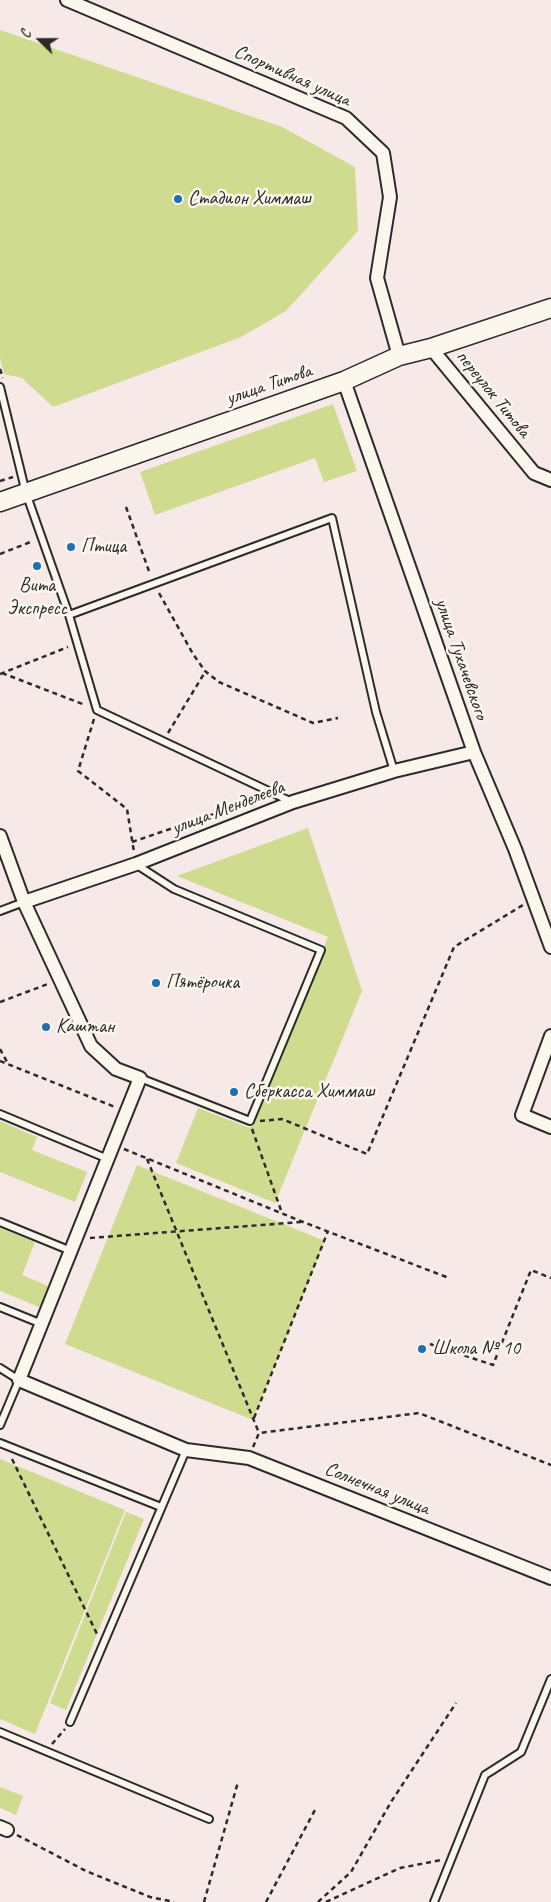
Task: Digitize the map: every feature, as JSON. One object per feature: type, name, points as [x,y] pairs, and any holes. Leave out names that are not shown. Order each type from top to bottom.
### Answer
[{"type":"street","name":"Спортивная улица","points":[[68,0],[346,118],[383,153],[390,197],[377,278],[399,356]]},
{"type":"street","name":"улица Титова","points":[[0,502],[344,381],[399,356],[431,348],[551,308]]},
{"type":"street","name":"переулок Титова","points":[[431,348],[534,473],[551,480]]},
{"type":"street","name":"улица Тухачевского","points":[[344,381],[474,752],[515,849],[551,947]]},
{"type":"street","name":"улица Менделеева","points":[[24,902],[136,864],[293,802],[394,771],[474,752]]},
{"type":"street","points":[[0,836],[24,902],[91,1046],[116,1069],[140,1078],[18,1380]]},
{"type":"street","points":[[551,1036],[522,1115],[551,1127]]},
{"type":"street","name":"Солнечная улица","points":[[18,1380],[186,1450],[249,1458],[551,1578]]},
{"type":"lane","points":[[2,385],[26,493],[70,615],[97,710],[293,802]]},
{"type":"lane","points":[[70,615],[332,518],[376,712],[394,771]]},
{"type":"lane","points":[[136,864],[174,889],[321,950],[250,1121],[140,1078]]},
{"type":"lane","name":"улица Менделеева","points":[[0,911],[24,902]]},
{"type":"lane","points":[[0,1114],[108,1159]]},
{"type":"lane","points":[[0,1222],[73,1245]]},
{"type":"lane","points":[[0,1307],[42,1324]]},
{"type":"lane","name":"Солнечная улица","points":[[0,1368],[18,1380]]},
{"type":"lane","points":[[0,1425],[18,1380]]},
{"type":"lane","points":[[2,1443],[161,1507]]},
{"type":"lane","points":[[70,1722],[186,1450]]},
{"type":"lane","points":[[434,1902],[486,1775],[521,1752],[551,1679]]},
{"type":"lane","points":[[0,1732],[209,1819]]},
{"type":"path","points":[[0,369],[2,385]]},
{"type":"path","points":[[126,507],[154,585],[205,672],[219,682],[313,723],[338,718]]},
{"type":"path","points":[[1,553],[33,542]]},
{"type":"path","points":[[1,673],[78,642]]},
{"type":"path","points":[[163,741],[205,672]]},
{"type":"path","points":[[1,673],[97,710],[78,771],[127,809],[136,864]]},
{"type":"path","points":[[132,842],[274,794]]},
{"type":"path","points":[[282,1213],[250,1121],[282,1120],[367,1154],[454,947],[533,899]]},
{"type":"path","points":[[0,1002],[60,980]]},
{"type":"path","points":[[0,1049],[7,1064]]},
{"type":"path","points":[[0,1060],[126,1112]]},
{"type":"path","points":[[113,1145],[328,1232],[449,1278]]},
{"type":"path","points":[[147,1159],[259,1433],[249,1458]]},
{"type":"path","points":[[73,1245],[176,1231],[303,1222]]},
{"type":"path","points":[[253,1419],[328,1232]]},
{"type":"path","points":[[430,1344],[492,1365],[531,1270],[551,1278]]},
{"type":"path","points":[[259,1433],[419,1413],[551,1465]]},
{"type":"path","points":[[2,1443],[102,1646]]},
{"type":"path","points":[[318,1902],[351,1872],[391,1802],[456,1704]]},
{"type":"path","points":[[46,1751],[70,1722]]},
{"type":"path","points":[[204,1902],[238,1782]]},
{"type":"path","points":[[266,1902],[316,1808]]},
{"type":"path","points":[[4,1828],[86,1871],[150,1897],[174,1902]]},
{"type":"path","points":[[326,1902],[400,1868],[452,1858]]},
{"type":"green space","name":"Стадион Химмаш","points":[[0,30],[282,127],[355,167],[358,231],[286,311],[241,337],[53,407],[22,378],[4,374],[0,358]]},
{"type":"green space","points":[[333,404],[357,471],[324,482],[315,458],[155,515],[140,472]]},
{"type":"green space","points":[[308,828],[362,991],[275,1203],[176,1163],[198,1108],[250,1128],[328,937],[177,876]]},
{"type":"green space","points":[[0,1121],[37,1137],[32,1150],[87,1172],[75,1202],[0,1172]]},
{"type":"green space","points":[[137,1165],[325,1241],[253,1420],[65,1344]]},
{"type":"green space","points":[[0,1228],[35,1242],[22,1275],[50,1287],[42,1308],[0,1291]]},
{"type":"green space","points":[[0,1459],[125,1510],[35,1734],[0,1719]]},
{"type":"green space","points":[[126,1512],[144,1519],[66,1710],[50,1703]]},
{"type":"green space","points":[[0,1787],[23,1796],[16,1815],[0,1808]]},
{"type":"place","name":"Стадион Химмаш","points":[[178,199]]},
{"type":"place","name":"Птица","points":[[71,547]]},
{"type":"place","name":"Вита Экспресс","points":[[37,566]]},
{"type":"place","name":"Пятёрочка","points":[[156,983]]},
{"type":"place","name":"Каштан","points":[[46,1027]]},
{"type":"place","name":"Сберкасса Химмаш","points":[[234,1092]]},
{"type":"place","name":"Школа № 10","points":[[422,1349]]}]
